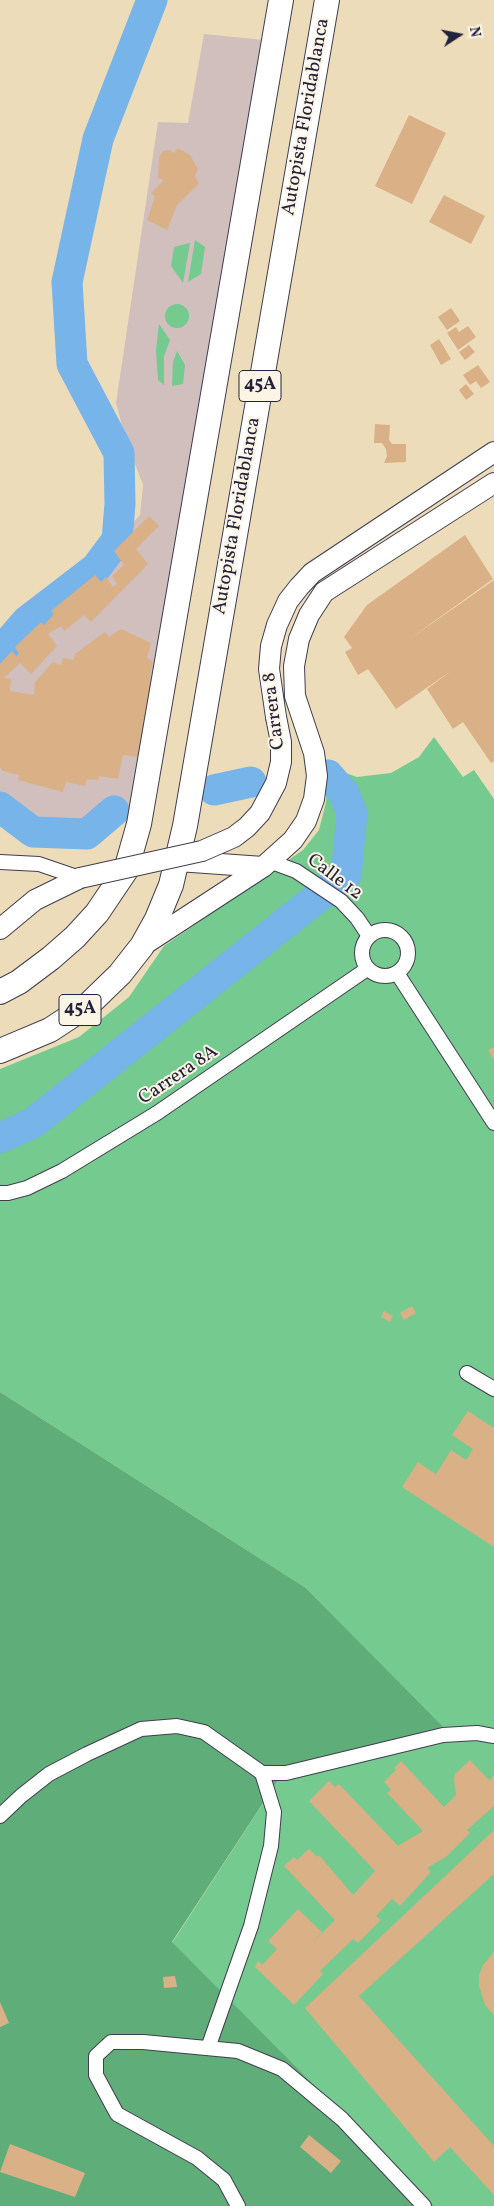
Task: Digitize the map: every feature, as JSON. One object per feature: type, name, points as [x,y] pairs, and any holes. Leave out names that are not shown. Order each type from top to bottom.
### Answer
[{"type":"highway","name":"45A","points":[[0,992],[19,982],[75,937],[96,912],[126,870],[139,824],[281,0]]},
{"type":"highway","name":"Autopista Floridablanca","points":[[178,861],[327,0]]},
{"type":"highway","name":"45A","points":[[5,1051],[50,1030],[88,1005],[120,974],[142,946],[166,900],[178,861]]},
{"type":"main road","name":"Carrera 8","points":[[0,929],[35,900],[80,878],[202,851],[234,837],[247,827],[264,806],[276,783],[280,762],[281,742],[269,669],[271,646],[277,625],[288,601],[312,573],[494,452]]},
{"type":"main road","name":"Carrera 8","points":[[142,946],[269,861],[293,840],[306,821],[314,799],[317,776],[314,753],[295,696],[294,666],[299,638],[309,615],[324,592],[494,484]]},
{"type":"main road","points":[[277,625],[295,696]]},
{"type":"main road","points":[[178,861],[269,861]]},
{"type":"street","name":"Calle 12","points":[[269,861],[296,871],[313,880],[342,902],[357,918],[369,936]]},
{"type":"street","points":[[0,862],[38,864],[80,878]]},
{"type":"street","points":[[390,930],[403,939],[406,946],[406,961],[397,973],[382,976],[367,969],[362,956],[364,942],[369,936],[375,932],[390,930]]},
{"type":"street","name":"Carrera 8A","points":[[0,1193],[27,1188],[62,1171],[149,1118],[367,969]]},
{"type":"street","points":[[397,973],[494,1122]]},
{"type":"street","points":[[467,1373],[494,1389]]},
{"type":"street","points":[[0,1816],[49,1774],[141,1729],[178,1726],[204,1732],[262,1773],[286,1773],[444,1735],[477,1733],[494,1736]]},
{"type":"street","points":[[208,2048],[251,1926],[271,1846],[274,1812],[262,1773]]},
{"type":"street","points":[[238,2206],[224,2180],[197,2158],[117,2114],[96,2076],[96,2056],[111,2042],[143,2042],[238,2051],[282,2069],[342,2119],[424,2206]]},
{"type":"shaded area","points":[[204,34],[264,40],[132,807],[114,811],[87,834],[33,832],[0,807],[0,652],[27,621],[96,568],[115,542],[140,515],[143,485],[125,437],[116,403],[158,122],[188,123]]},
{"type":"green space","points":[[195,240],[205,247],[201,274],[188,282]]},
{"type":"green space","points":[[190,243],[183,283],[171,266],[174,247]]},
{"type":"green space","points":[[177,304],[186,307],[189,316],[186,325],[177,328],[168,325],[165,316],[168,307]]},
{"type":"green space","points":[[159,324],[170,340],[164,356],[164,385],[158,380],[156,350]]},
{"type":"green space","points":[[177,351],[185,365],[183,384],[172,386],[173,362]]},
{"type":"green space","points":[[434,737],[463,777],[474,770],[494,799],[494,2206],[434,2206],[172,1943],[284,1771],[341,1757],[442,1727],[306,1588],[0,1392],[0,1069],[79,1037],[129,997],[164,946],[303,850],[319,830],[326,802],[328,767],[357,777],[391,773],[419,757]]},
{"type":"green space","points":[[0,1392],[306,1588],[443,1727],[341,1757],[284,1771],[172,1942],[434,2206],[0,2206]]},
{"type":"building","points":[[409,115],[446,133],[412,204],[375,186]]},
{"type":"building","points":[[178,148],[190,155],[198,169],[195,176],[199,184],[177,205],[167,230],[147,220],[155,196],[151,193],[164,180],[158,178],[159,157],[163,151],[169,150],[174,153]]},
{"type":"building","points":[[444,195],[485,216],[471,244],[429,222]]},
{"type":"building","points":[[451,308],[460,321],[447,330],[438,317]]},
{"type":"building","points":[[468,326],[476,337],[458,350],[447,333],[456,327],[459,332]]},
{"type":"building","points":[[439,339],[451,359],[441,365],[430,345]]},
{"type":"building","points":[[469,345],[475,352],[465,360],[459,352]]},
{"type":"building","points":[[478,365],[490,382],[481,388],[476,381],[470,385],[463,375]]},
{"type":"building","points":[[466,384],[474,394],[466,400],[459,390]]},
{"type":"building","points":[[375,424],[390,425],[389,440],[392,444],[406,444],[406,462],[384,463],[387,456],[386,449],[382,443],[374,443]]},
{"type":"building","points":[[149,516],[159,526],[136,549],[148,564],[91,622],[84,615],[64,631],[61,626],[48,634],[57,646],[31,674],[20,663],[4,678],[11,679],[10,691],[34,695],[35,682],[53,662],[61,665],[63,658],[74,660],[75,654],[105,632],[109,637],[121,629],[151,643],[147,658],[153,661],[150,677],[153,681],[140,757],[123,755],[118,779],[99,776],[98,780],[87,779],[85,786],[66,782],[63,792],[18,780],[19,775],[3,771],[0,767],[0,664],[12,651],[17,657],[19,654],[15,647],[41,622],[44,625],[54,614],[51,611],[95,575],[101,582],[106,577],[113,587],[117,584],[112,576],[124,565],[114,551]]},
{"type":"building","points":[[465,535],[493,579],[404,643],[494,580],[494,761],[491,763],[463,722],[453,729],[427,689],[451,671],[396,709],[368,669],[358,675],[345,652],[352,648],[344,637],[367,605]]},
{"type":"building","points":[[494,1047],[494,1060],[488,1050]]},
{"type":"building","points":[[412,1306],[416,1313],[404,1320],[400,1313]]},
{"type":"building","points":[[384,1311],[393,1316],[390,1322],[381,1317]]},
{"type":"building","points":[[468,1411],[494,1428],[494,1547],[402,1487],[418,1462],[436,1474],[451,1450],[466,1460],[473,1449],[452,1435]]},
{"type":"building","points":[[470,1760],[489,1780],[494,1776],[494,1806],[467,1830],[470,1833],[447,1856],[427,1868],[431,1872],[400,1906],[392,1899],[376,1916],[381,1920],[358,1943],[353,1939],[320,1971],[323,1974],[294,2005],[255,1967],[258,1961],[262,1965],[277,1949],[268,1941],[298,1909],[322,1932],[314,1941],[335,1920],[284,1866],[294,1857],[297,1860],[309,1849],[317,1857],[319,1855],[353,1895],[375,1871],[309,1801],[329,1781],[335,1787],[339,1784],[398,1846],[423,1831],[387,1793],[391,1790],[384,1782],[396,1770],[394,1768],[401,1761],[444,1807],[456,1795],[455,1774]]},
{"type":"building","points":[[494,1830],[494,1874],[359,1996],[494,2146],[494,2195],[450,2147],[434,2162],[305,2008]]},
{"type":"building","points":[[494,1952],[494,2015],[485,2005],[479,1986],[479,1975],[483,1965]]},
{"type":"building","points":[[175,1976],[177,1987],[164,1988],[163,1977]]},
{"type":"building","points":[[0,2002],[9,2023],[0,2027]]},
{"type":"building","points":[[309,2135],[341,2161],[331,2173],[300,2147]]},
{"type":"building","points":[[10,2144],[85,2173],[75,2197],[0,2172]]},
{"type":"waterway","points":[[0,652],[27,621],[96,568],[117,540],[120,504],[119,453],[72,364],[67,282],[98,139],[152,0]]},
{"type":"waterway","points":[[0,1138],[33,1123],[346,875],[352,814],[344,793],[328,775]]},
{"type":"waterway","points":[[214,790],[251,782]]},
{"type":"waterway","points":[[0,807],[33,832],[87,834],[114,811]]}]
